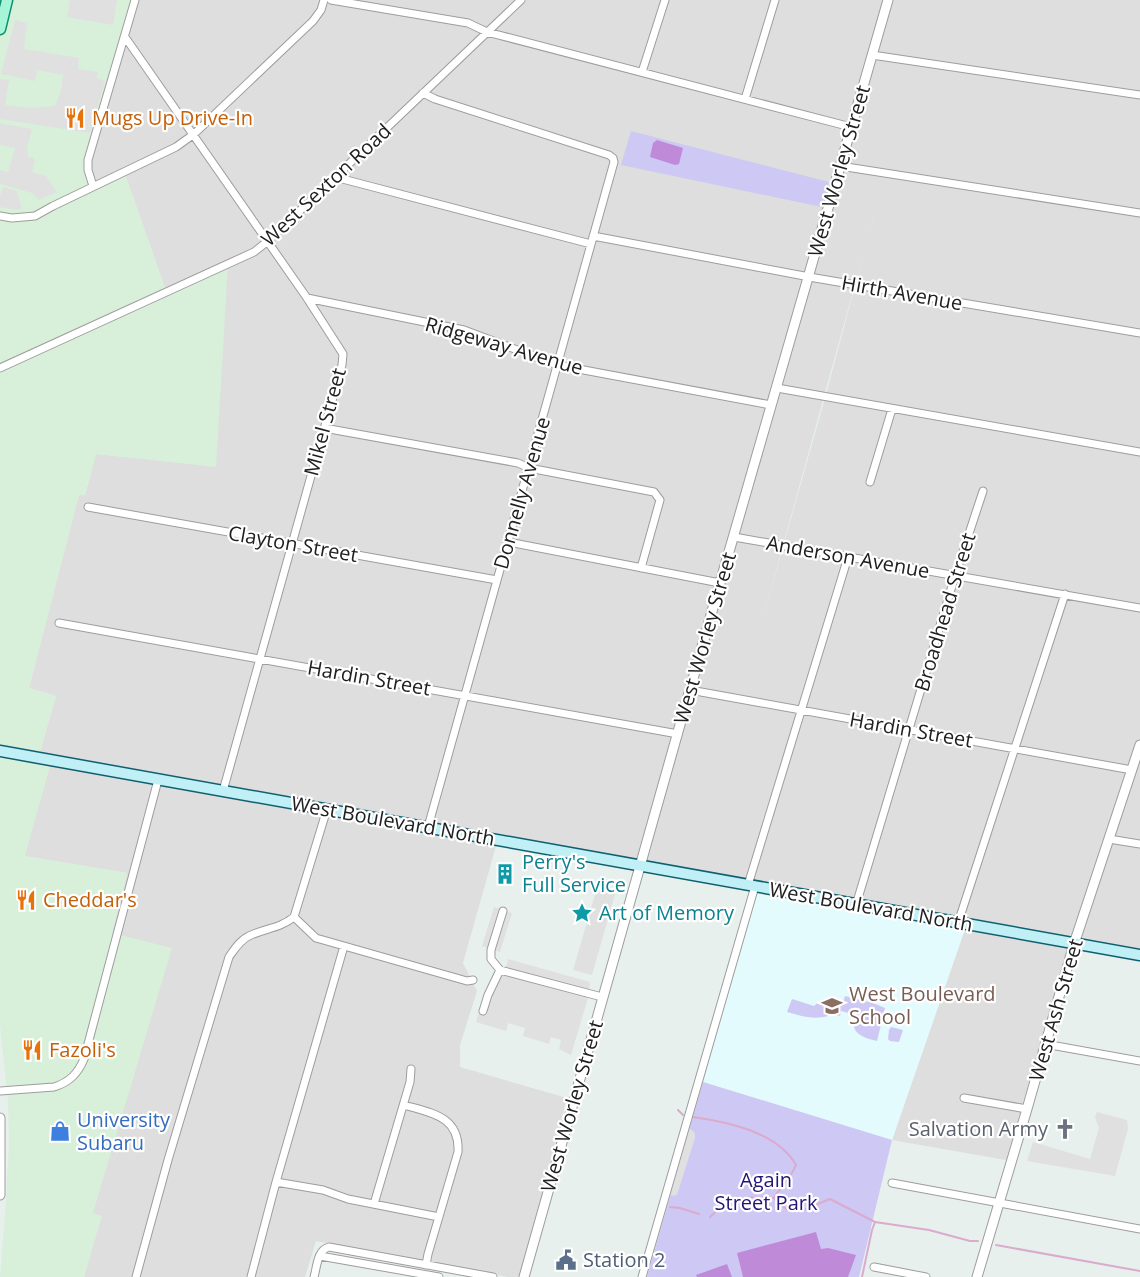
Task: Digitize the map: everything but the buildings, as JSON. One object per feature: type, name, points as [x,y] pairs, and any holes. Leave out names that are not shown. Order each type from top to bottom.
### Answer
[{"type":"main road","points":[[0,29],[7,0]]},
{"type":"main road","name":"West Boulevard North","points":[[0,751],[1140,955]]},
{"type":"street","points":[[93,186],[88,170],[88,160],[135,0]]},
{"type":"street","points":[[0,216],[12,218],[35,216],[176,147],[194,134],[313,21],[321,10],[324,0]]},
{"type":"street","points":[[331,0],[468,23],[487,32],[851,128]]},
{"type":"street","name":"West Sexton Road","points":[[0,368],[254,252],[521,0]]},
{"type":"street","points":[[642,72],[664,0]]},
{"type":"street","points":[[745,99],[775,0]]},
{"type":"street","name":"West Worley Street","points":[[524,1277],[888,0]]},
{"type":"street","name":"Mikel Street","points":[[125,37],[268,241],[343,354],[342,365],[223,791]]},
{"type":"street","points":[[872,55],[1140,95]]},
{"type":"street","name":"Donnelly Avenue","points":[[423,93],[435,99],[609,155],[614,162],[428,827]]},
{"type":"street","points":[[840,166],[1140,213]]},
{"type":"street","name":"Hirth Avenue","points":[[335,177],[592,240],[1140,333]]},
{"type":"street","name":"Ridgeway Avenue","points":[[307,298],[464,330],[557,365],[771,405]]},
{"type":"street","points":[[777,388],[1140,452]]},
{"type":"street","points":[[870,482],[892,409]]},
{"type":"street","points":[[324,428],[518,463],[529,468],[654,492],[660,500],[641,568]]},
{"type":"street","name":"Broadhead Street","points":[[856,905],[983,491]]},
{"type":"street","name":"Clayton Street","points":[[88,507],[497,580]]},
{"type":"street","name":"Anderson Avenue","points":[[734,537],[1140,608]]},
{"type":"street","points":[[508,542],[720,583]]},
{"type":"street","points":[[642,1277],[752,885],[848,557]]},
{"type":"street","points":[[958,923],[1065,594]]},
{"type":"street","name":"Hardin Street","points":[[59,623],[678,734]]},
{"type":"street","name":"Hardin Street","points":[[690,690],[1132,770]]},
{"type":"street","name":"West Ash Street","points":[[977,1277],[1074,944],[1140,745]]},
{"type":"street","points":[[0,1091],[54,1087],[72,1078],[79,1070],[88,1045],[158,780]]},
{"type":"street","points":[[136,1277],[168,1160],[229,957],[248,936],[278,927],[294,917],[327,809]]},
{"type":"street","points":[[1109,839],[1140,844]]},
{"type":"street","points":[[503,911],[491,950],[491,959],[500,970],[602,997]]},
{"type":"street","points":[[294,917],[316,938],[467,981],[473,980]]},
{"type":"street","points":[[251,1277],[344,946]]},
{"type":"street","points":[[483,1011],[500,970]]},
{"type":"street","points":[[1045,1044],[1140,1061]]},
{"type":"street","points":[[374,1204],[404,1105],[411,1069]]},
{"type":"street","points":[[964,1098],[1027,1109]]},
{"type":"street","points":[[404,1105],[443,1117],[456,1135],[458,1152],[426,1265]]},
{"type":"street","points":[[0,1118],[0,1194]]},
{"type":"street","points":[[276,1182],[322,1190],[348,1199],[439,1217]]},
{"type":"street","points":[[892,1183],[1140,1229]]},
{"type":"street","points":[[314,1277],[321,1252],[324,1248],[329,1247],[493,1277]]},
{"type":"street","points":[[320,1256],[439,1277]]},
{"type":"street","points":[[874,1267],[926,1277]]},
{"type":"shaded area","points":[[0,0],[136,0],[89,160],[93,185],[124,171],[166,291],[228,265],[216,467],[96,454],[85,495],[79,495],[29,688],[56,696],[40,752],[0,744]]},
{"type":"shaded area","points":[[70,0],[117,0],[113,25],[67,17]]},
{"type":"shaded area","points":[[136,0],[1140,0],[1140,949],[498,839],[463,963],[477,991],[460,1045],[460,1067],[567,1098],[521,1277],[508,1277],[316,1241],[305,1277],[84,1277],[101,1216],[93,1214],[112,933],[127,873],[24,856],[50,766],[40,752],[56,696],[29,688],[79,494],[85,495],[96,454],[216,466],[166,291],[124,171],[93,186],[88,170]],"holes":[[[867,241],[827,391],[761,625]]]},
{"type":"shaded area","points":[[15,20],[27,23],[24,49],[79,58],[78,69],[98,72],[97,78],[105,81],[90,133],[0,119],[0,79],[9,80],[5,105],[31,108],[55,106],[61,91],[63,75],[37,70],[35,81],[1,74]]},
{"type":"shaded area","points":[[0,123],[32,129],[27,147],[28,156],[35,159],[32,172],[46,176],[57,192],[39,200],[32,193],[0,184],[0,170],[8,172],[15,148],[0,145]]},
{"type":"shaded area","points":[[657,140],[683,148],[679,164],[675,165],[650,157],[653,143]]},
{"type":"shaded area","points":[[3,187],[17,191],[22,209],[0,207]]},
{"type":"shaded area","points":[[0,758],[50,766],[25,856],[127,873],[112,933],[172,948],[93,1213],[102,1216],[84,1277],[0,1277],[9,1145],[8,1101],[0,1026]]},
{"type":"shaded area","points":[[597,888],[616,891],[592,975],[573,970]]},
{"type":"shaded area","name":"West Boulevard School","points":[[757,894],[965,929],[892,1140],[703,1082]]},
{"type":"shaded area","points":[[494,907],[512,913],[500,952],[482,946]]},
{"type":"shaded area","points":[[965,929],[1068,948],[1006,1160],[892,1140]]},
{"type":"shaded area","points":[[508,959],[590,982],[588,998],[571,1055],[559,1049],[561,1040],[551,1037],[549,1044],[523,1036],[525,1028],[508,1023],[506,1031],[476,1022],[484,993],[495,971],[507,965]]},
{"type":"shaded area","points":[[1097,1112],[1127,1120],[1128,1129],[1115,1176],[1027,1161],[1033,1142],[1090,1159],[1099,1128],[1095,1117]]},
{"type":"shaded area","points":[[689,1128],[695,1133],[695,1138],[677,1195],[670,1196]]},
{"type":"shaded area","points":[[816,1232],[821,1249],[828,1248],[856,1255],[848,1277],[743,1277],[737,1253]]},
{"type":"shaded area","points":[[727,1264],[732,1277],[697,1277],[696,1275]]},
{"type":"green space","points":[[631,131],[829,182],[822,207],[621,165]]},
{"type":"green space","points":[[845,996],[885,1008],[877,1041],[857,1032],[854,1025],[856,1015],[841,1011],[840,1016],[829,1013],[828,1016],[813,1018],[787,1012],[792,999],[814,1006],[818,1002],[827,1005],[830,1002],[842,1006]]},
{"type":"green space","points":[[891,1027],[903,1030],[899,1042],[888,1039]]},
{"type":"green space","name":"Again Street Park","points":[[703,1082],[892,1140],[859,1277],[647,1277]]},
{"type":"waterway","points":[[678,1110],[683,1115]]},
{"type":"waterway","points":[[693,1117],[750,1130],[777,1144],[788,1154],[796,1165],[774,1198]]},
{"type":"waterway","points":[[710,1217],[725,1203],[743,1198],[774,1198],[785,1208],[794,1211],[805,1210],[830,1199],[875,1222]]},
{"type":"waterway","points":[[670,1207],[699,1214]]},
{"type":"waterway","points":[[862,1277],[875,1222],[929,1230],[978,1241]]},
{"type":"waterway","points":[[996,1245],[1140,1271]]},
{"type":"place","name":"Mugs Up Drive-In","points":[[75,118]]},
{"type":"place","name":"Perry's Full Service","points":[[505,874]]},
{"type":"place","name":"Cheddar's","points":[[26,900]]},
{"type":"place","name":"Art of Memory","points":[[582,913]]},
{"type":"place","name":"West Boulevard School","points":[[832,1006]]},
{"type":"place","name":"Fazoli's","points":[[32,1050]]},
{"type":"place","name":"Salvation Army","points":[[1065,1129]]},
{"type":"place","name":"University Subaru","points":[[60,1131]]},
{"type":"place","name":"Station 2","points":[[566,1260]]}]
